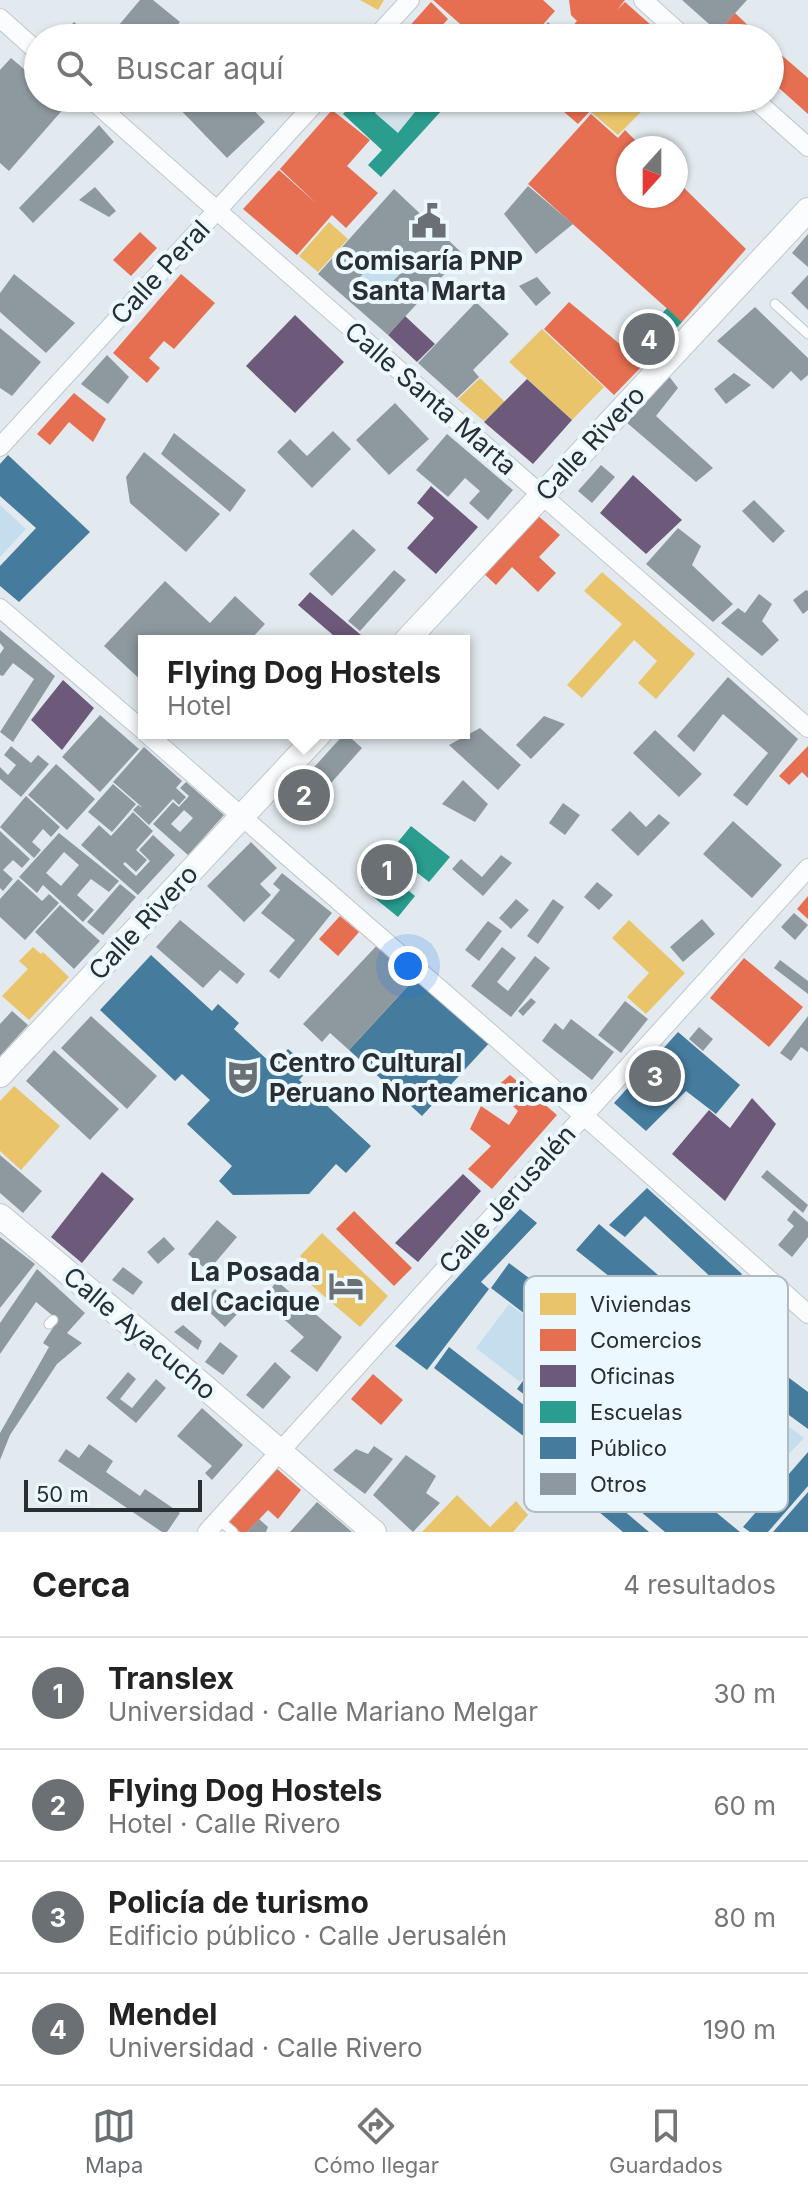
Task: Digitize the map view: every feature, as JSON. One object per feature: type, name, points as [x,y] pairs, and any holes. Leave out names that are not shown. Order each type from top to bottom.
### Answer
[{"type":"street","points":[[388,24],[410,0]]},
{"type":"street","points":[[643,0],[670,24]]},
{"type":"street","points":[[0,18],[24,39]]},
{"type":"street","name":"Calle Santa Marta","points":[[106,112],[808,728]]},
{"type":"street","name":"Calle Peral","points":[[0,447],[307,112]]},
{"type":"street","points":[[769,112],[808,147]]},
{"type":"street","name":"Calle Rivero","points":[[412,635],[542,494],[749,280],[808,210]]},
{"type":"street","points":[[0,608],[138,726]]},
{"type":"street","points":[[153,739],[765,1276]]},
{"type":"street","name":"Calle Rivero","points":[[0,1075],[314,739]]},
{"type":"street","name":"Calle Jerusalén","points":[[220,1528],[278,1452],[808,868]]},
{"type":"street","name":"Calle Ayacucho","points":[[0,1216],[80,1289],[179,1365],[374,1532]]},
{"type":"street","points":[[788,1296],[808,1314]]},
{"type":"lane","points":[[775,304],[808,334]]},
{"type":"shaded area","points":[[440,112],[381,177],[368,165],[382,150],[343,114]]},
{"type":"shaded area","points":[[383,250],[404,270],[379,295],[360,277]]},
{"type":"shaded area","points":[[0,505],[26,529],[0,557]]},
{"type":"shaded area","points":[[509,1304],[524,1315],[524,1377],[520,1382],[476,1348]]},
{"type":"shaded area","points":[[788,1426],[804,1438],[788,1455]]},
{"type":"building: Viviendas","points":[[360,0],[384,0],[378,10]]},
{"type":"building: Viviendas","points":[[591,112],[641,112],[618,135]]},
{"type":"building: Viviendas","points":[[329,222],[348,239],[318,272],[299,256]]},
{"type":"building: Viviendas","points":[[542,329],[604,387],[572,420],[509,362]]},
{"type":"building: Viviendas","points":[[480,378],[505,402],[484,421],[458,399]]},
{"type":"building: Viviendas","points":[[602,572],[695,654],[656,699],[638,683],[657,661],[634,640],[582,698],[567,685],[622,624],[584,591]]},
{"type":"building: Viviendas","points":[[629,920],[685,973],[646,1014],[627,997],[649,973],[612,938]]},
{"type":"building: Viviendas","points":[[33,947],[41,954],[43,952],[69,977],[29,1020],[2,996],[28,969],[19,961]]},
{"type":"building: Viviendas","points":[[14,1086],[60,1126],[21,1170],[0,1151],[0,1101]]},
{"type":"building: Viviendas","name":"La Posada del Cacique","points":[[322,1233],[388,1296],[360,1327],[302,1277],[311,1266],[300,1256]]},
{"type":"building: Viviendas","points":[[457,1495],[490,1527],[516,1501],[528,1515],[513,1532],[422,1532]]},
{"type":"building: Comercios","points":[[433,0],[543,0],[555,11],[543,24],[460,24]]},
{"type":"building: Comercios","points":[[569,0],[625,0],[617,10],[625,2],[650,24],[574,24],[577,21],[571,15]]},
{"type":"building: Comercios","points":[[431,2],[448,19],[444,24],[411,24]]},
{"type":"building: Comercios","points":[[735,13],[746,24],[725,24]]},
{"type":"building: Comercios","points":[[784,57],[808,78],[808,114],[784,93]]},
{"type":"building: Comercios","points":[[330,112],[335,112],[370,140],[347,166],[378,193],[346,228],[332,215],[297,255],[243,209],[279,170],[317,204],[280,169]]},
{"type":"building: Comercios","points":[[564,112],[589,112],[578,124]]},
{"type":"building: Comercios","points":[[591,114],[616,136],[616,208],[688,208],[688,192],[746,249],[682,322],[528,184]]},
{"type":"building: Comercios","points":[[140,232],[157,248],[131,276],[113,260]]},
{"type":"building: Comercios","points":[[181,274],[215,303],[174,349],[164,341],[149,358],[160,368],[147,383],[113,353]]},
{"type":"building: Comercios","points":[[569,302],[644,364],[614,395],[544,329]]},
{"type":"building: Comercios","points":[[74,393],[106,419],[93,442],[69,422],[50,445],[37,434]]},
{"type":"building: Comercios","points":[[535,513],[560,535],[539,557],[556,573],[538,592],[512,567],[496,585],[481,571]]},
{"type":"building: Comercios","points":[[808,746],[808,778],[802,772],[789,785],[779,776]]},
{"type":"building: Comercios","points":[[808,896],[808,919],[797,909]]},
{"type":"building: Comercios","points":[[340,916],[359,932],[338,956],[319,939]]},
{"type":"building: Comercios","points":[[744,958],[803,1007],[769,1047],[710,998]]},
{"type":"building: Comercios","points":[[510,1075],[557,1115],[492,1189],[468,1169],[491,1146],[470,1129],[481,1106],[509,1125],[518,1111],[495,1088]]},
{"type":"building: Comercios","points":[[354,1211],[412,1268],[394,1286],[336,1229]]},
{"type":"building: Comercios","points":[[373,1374],[403,1400],[381,1425],[351,1399]]},
{"type":"building: Comercios","points":[[276,1468],[301,1490],[278,1519],[268,1510],[247,1532],[240,1532],[228,1522]]},
{"type":"building: Oficinas","points":[[295,315],[344,362],[295,413],[246,366]]},
{"type":"building: Oficinas","points":[[405,316],[435,344],[417,362],[388,335]]},
{"type":"building: Oficinas","points":[[527,379],[572,420],[533,464],[484,422]]},
{"type":"building: Oficinas","points":[[633,475],[682,520],[646,554],[600,513]]},
{"type":"building: Oficinas","points":[[431,486],[478,527],[436,574],[407,548],[434,518],[417,503]]},
{"type":"building: Oficinas","points":[[310,592],[361,635],[333,635],[298,605]]},
{"type":"building: Oficinas","points":[[63,680],[94,708],[62,750],[31,720]]},
{"type":"building: Oficinas","points":[[752,1098],[776,1124],[725,1201],[672,1154],[709,1110],[730,1128]]},
{"type":"building: Oficinas","points":[[102,1172],[134,1199],[82,1263],[51,1237]]},
{"type":"building: Oficinas","points":[[463,1174],[481,1191],[418,1262],[395,1243]]},
{"type":"building: Escuelas","points":[[376,112],[398,133],[415,112],[440,112],[381,177],[368,165],[382,150],[343,114]]},
{"type":"building: Escuelas","points":[[667,308],[682,322],[644,364],[625,346],[650,318],[654,322]]},
{"type":"building: Escuelas","points":[[411,826],[450,857],[429,882],[405,863],[393,878],[415,896],[398,917],[361,887]]},
{"type":"building: Público","points":[[8,455],[90,532],[19,602],[0,586],[0,566],[36,528],[0,496],[0,464]]},
{"type":"building: Público","name":"Centro Cultural Peruano Norteamericano","points":[[151,955],[212,1011],[218,1004],[239,1023],[234,1029],[273,1065],[288,1049],[310,1068],[299,1080],[371,1146],[346,1173],[336,1164],[309,1194],[233,1195],[219,1181],[232,1166],[187,1124],[210,1100],[182,1074],[175,1081],[100,1010]]},
{"type":"building: Público","points":[[419,974],[492,1040],[422,1116],[349,1050]]},
{"type":"building: Público","points":[[678,1032],[740,1085],[716,1114],[686,1091],[646,1131],[614,1103]]},
{"type":"building: Público","points":[[647,1188],[742,1274],[710,1276],[645,1216],[625,1237],[609,1225]]},
{"type":"building: Público","points":[[520,1209],[537,1223],[481,1282],[489,1289],[427,1370],[395,1346]]},
{"type":"building: Público","points":[[599,1224],[659,1276],[609,1276],[576,1250]]},
{"type":"building: Público","points":[[509,1263],[526,1276],[524,1313],[491,1288]]},
{"type":"building: Público","points":[[449,1347],[524,1405],[524,1436],[434,1368]]},
{"type":"building: Público","points":[[788,1377],[808,1392],[808,1429],[788,1414]]},
{"type":"building: Público","points":[[524,1379],[524,1394],[517,1389]]},
{"type":"building: Público","points":[[808,1452],[808,1486],[788,1509],[788,1475]]},
{"type":"building: Público","points":[[808,1492],[808,1532],[773,1532]]},
{"type":"building: Público","points":[[599,1512],[625,1512],[649,1532],[623,1532]]},
{"type":"building: Público","points":[[641,1512],[716,1512],[740,1532],[665,1532]]},
{"type":"building: Público","points":[[756,1512],[785,1512],[768,1532],[750,1532],[743,1527]]},
{"type":"building: Otros","points":[[140,0],[153,0],[180,22],[178,24],[120,24]]},
{"type":"building: Otros","points":[[682,0],[747,0],[725,24],[709,24]]},
{"type":"building: Otros","points":[[11,58],[24,69],[24,112],[61,112],[9,171],[0,163],[0,70]]},
{"type":"building: Otros","points":[[183,112],[255,112],[265,122],[227,158]]},
{"type":"building: Otros","points":[[99,125],[114,142],[33,223],[19,208]]},
{"type":"building: Otros","points":[[528,186],[573,224],[536,254],[504,214]]},
{"type":"building: Otros","points":[[95,187],[116,211],[109,217],[79,200]]},
{"type":"building: Otros","points":[[394,189],[463,254],[388,335],[318,274]],"holes":[[[383,250],[404,270],[379,295],[360,277]]]},
{"type":"building: Otros","points":[[808,234],[808,267],[792,253]]},
{"type":"building: Otros","points":[[14,274],[75,323],[46,353],[0,312],[0,293]]},
{"type":"building: Otros","points":[[808,275],[808,310],[791,293]]},
{"type":"building: Otros","points":[[537,277],[551,293],[536,306],[519,286]]},
{"type":"building: Otros","points":[[476,302],[509,334],[473,370],[479,377],[457,398],[418,363]]},
{"type":"building: Otros","points":[[755,307],[808,358],[808,375],[801,381],[791,371],[773,389],[717,341]]},
{"type":"building: Otros","points":[[0,328],[41,362],[12,396],[0,388]]},
{"type":"building: Otros","points":[[107,355],[129,377],[108,404],[81,384]]},
{"type":"building: Otros","points":[[734,373],[751,385],[726,404],[714,389]]},
{"type":"building: Otros","points":[[668,375],[678,388],[656,416],[713,468],[696,482],[626,422]]},
{"type":"building: Otros","points":[[395,403],[429,439],[389,475],[356,440]]},
{"type":"building: Otros","points":[[333,431],[351,449],[312,488],[277,452],[290,439],[307,456]]},
{"type":"building: Otros","points":[[174,433],[246,490],[230,512],[161,454]]},
{"type":"building: Otros","points":[[447,434],[513,490],[488,520],[469,503],[480,491],[465,478],[448,497],[416,470]]},
{"type":"building: Otros","points":[[144,452],[220,514],[186,552],[130,503],[126,477]]},
{"type":"building: Otros","points":[[601,465],[615,477],[592,503],[578,491]]},
{"type":"building: Otros","points":[[754,500],[785,531],[773,543],[742,511]]},
{"type":"building: Otros","points":[[678,528],[701,546],[692,565],[733,604],[713,622],[646,564]]},
{"type":"building: Otros","points":[[353,529],[376,550],[332,596],[309,574]]},
{"type":"building: Otros","points":[[394,570],[406,580],[360,631],[348,621]]},
{"type":"building: Otros","points":[[165,581],[210,623],[235,596],[265,624],[255,635],[138,635],[138,677],[104,646]]},
{"type":"building: Otros","points":[[806,590],[808,610],[803,614],[793,600]]},
{"type":"building: Otros","points":[[759,594],[772,604],[762,621],[779,640],[762,656],[721,623],[738,608],[745,613]]},
{"type":"building: Otros","points":[[0,630],[55,676],[13,742],[0,732],[34,679],[13,663],[3,676],[0,675],[0,654],[4,648],[0,643]]},
{"type":"building: Otros","points":[[728,677],[798,739],[747,806],[733,795],[768,753],[723,714],[694,752],[677,736]]},
{"type":"building: Otros","points":[[100,715],[139,749],[100,792],[62,757]]},
{"type":"building: Otros","points":[[544,716],[565,724],[531,759],[516,745]]},
{"type":"building: Otros","points":[[480,728],[521,765],[498,790],[449,745],[460,739],[470,739],[470,733]]},
{"type":"building: Otros","points":[[655,730],[702,774],[679,797],[633,753]]},
{"type":"building: Otros","points":[[340,739],[352,739],[362,748],[316,800],[298,785]]},
{"type":"building: Otros","points":[[11,746],[31,763],[38,755],[49,764],[21,797],[0,779],[0,767],[8,775],[16,765],[4,755]]},
{"type":"building: Otros","points":[[144,747],[182,781],[176,788],[186,797],[179,805],[173,799],[149,825],[133,810],[138,805],[143,808],[113,782]]},
{"type":"building: Otros","points":[[56,764],[95,799],[67,830],[28,795]]},
{"type":"building: Otros","points":[[463,780],[488,804],[475,822],[442,804]]},
{"type":"building: Otros","points":[[186,782],[224,815],[188,855],[153,824],[173,802],[179,807],[189,796],[180,788]],"holes":[[[184,810],[193,818],[180,832],[171,824]]]},
{"type":"building: Otros","points":[[113,784],[136,804],[112,832],[88,812]]},
{"type":"building: Otros","points":[[26,796],[60,827],[51,837],[43,829],[32,842],[41,850],[34,858],[0,827]]},
{"type":"building: Otros","points":[[563,803],[580,815],[565,835],[549,823]]},
{"type":"building: Otros","points":[[630,811],[646,827],[659,814],[670,823],[638,856],[611,830]]},
{"type":"building: Otros","points":[[133,812],[153,831],[136,850],[147,860],[136,872],[125,862],[123,864],[136,876],[150,861],[139,850],[153,835],[175,855],[138,895],[81,845],[99,825],[111,836]]},
{"type":"building: Otros","points":[[733,821],[782,865],[752,898],[703,854]]},
{"type":"building: Otros","points":[[0,831],[30,859],[22,868],[13,860],[3,870],[13,879],[3,891],[0,888]]},
{"type":"building: Otros","points":[[59,833],[119,881],[109,892],[91,879],[77,895],[94,910],[83,922],[43,885],[37,893],[19,877]],"holes":[[[64,852],[79,865],[61,886],[46,873]]]},
{"type":"building: Otros","points":[[251,842],[277,868],[260,884],[271,895],[244,922],[207,886]]},
{"type":"building: Otros","points":[[501,855],[512,863],[483,896],[452,869],[461,859],[482,877]]},
{"type":"building: Otros","points":[[282,873],[332,913],[279,979],[269,971],[295,940],[261,913],[280,890],[273,884]]},
{"type":"building: Otros","points":[[18,879],[42,901],[49,894],[59,903],[25,940],[0,917],[0,899]]},
{"type":"building: Otros","points":[[597,882],[613,895],[599,910],[584,897]]},
{"type":"building: Otros","points":[[120,884],[136,897],[103,935],[87,922]]},
{"type":"building: Otros","points":[[516,899],[529,910],[511,929],[499,918]]},
{"type":"building: Otros","points":[[553,899],[564,907],[538,944],[527,936]]},
{"type":"building: Otros","points":[[60,905],[100,941],[74,969],[35,932]]},
{"type":"building: Otros","points":[[794,913],[808,925],[795,940],[781,927]]},
{"type":"building: Otros","points":[[702,919],[715,934],[683,962],[670,947]]},
{"type":"building: Otros","points":[[180,920],[245,974],[237,984],[220,970],[203,988],[156,947]]},
{"type":"building: Otros","points":[[488,921],[502,931],[479,961],[465,950]]},
{"type":"building: Otros","points":[[382,940],[419,974],[349,1050],[330,1033],[322,1042],[303,1024]]},
{"type":"building: Otros","points":[[502,947],[516,958],[497,982],[508,991],[535,956],[550,968],[511,1017],[471,986]]},
{"type":"building: Otros","points":[[780,960],[808,981],[808,994],[774,968]]},
{"type":"building: Otros","points":[[531,998],[536,1002],[523,1016],[518,1011]]},
{"type":"building: Otros","points":[[625,1001],[648,1019],[621,1053],[598,1035]]},
{"type":"building: Otros","points":[[12,1011],[28,1025],[0,1056],[0,1024]]},
{"type":"building: Otros","points":[[91,1016],[157,1076],[127,1109],[61,1048]]},
{"type":"building: Otros","points":[[808,1016],[808,1052],[801,1047],[791,1061],[780,1053]]},
{"type":"building: Otros","points":[[571,1019],[614,1052],[592,1080],[542,1041],[555,1023],[563,1030]]},
{"type":"building: Otros","points":[[699,1027],[713,1039],[703,1051],[689,1039]]},
{"type":"building: Otros","points":[[54,1050],[119,1109],[90,1140],[26,1081]]},
{"type":"building: Otros","points":[[0,1155],[42,1191],[23,1213],[0,1193]]},
{"type":"building: Otros","points":[[767,1170],[808,1205],[803,1213],[761,1177]]},
{"type":"building: Otros","points":[[794,1210],[808,1222],[808,1237],[792,1257],[778,1245],[794,1226],[787,1220]]},
{"type":"building: Otros","points":[[217,1220],[237,1237],[208,1271],[188,1254]]},
{"type":"building: Otros","points":[[0,1237],[35,1264],[0,1308]]},
{"type":"building: Otros","points":[[164,1237],[175,1249],[158,1264],[147,1252]]},
{"type":"building: Otros","points":[[123,1267],[143,1282],[133,1295],[112,1280]]},
{"type":"building: Otros","points":[[37,1269],[85,1313],[67,1333],[82,1343],[57,1364],[10,1435],[0,1460],[0,1433],[49,1347],[43,1343],[58,1320],[36,1302],[0,1354],[0,1323]]},
{"type":"building: Otros","points":[[277,1281],[342,1337],[317,1372],[290,1351],[304,1337],[262,1300]]},
{"type":"building: Otros","points":[[215,1289],[239,1312],[225,1327],[201,1304]]},
{"type":"building: Otros","points":[[183,1325],[202,1341],[198,1350],[174,1332]]},
{"type":"building: Otros","points":[[220,1342],[238,1356],[223,1375],[205,1362]]},
{"type":"building: Otros","points":[[275,1362],[291,1377],[263,1409],[246,1395]]},
{"type":"building: Otros","points":[[128,1372],[136,1379],[120,1399],[132,1408],[156,1379],[166,1388],[136,1423],[106,1398]]},
{"type":"building: Otros","points":[[202,1408],[243,1445],[212,1480],[205,1473],[212,1466],[177,1436]]},
{"type":"building: Otros","points":[[89,1444],[113,1461],[106,1472],[140,1496],[145,1489],[180,1513],[167,1532],[162,1532],[58,1461],[66,1449],[79,1458]]},
{"type":"building: Otros","points":[[374,1446],[393,1459],[365,1494],[333,1470],[356,1449],[368,1454]]},
{"type":"building: Otros","points":[[406,1455],[436,1476],[426,1493],[440,1503],[413,1532],[373,1495]]},
{"type":"building: Otros","points":[[317,1502],[344,1525],[352,1532],[290,1532]]},
{"type":"building: Otros","points":[[259,1519],[268,1527],[266,1532],[247,1532]]},
{"type":"place","name":"Comisaría PNP Santa Marta","points":[[429,221]]},
{"type":"place","name":"Mendel","points":[[649,339]]},
{"type":"place","name":"Flying Dog Hostels","points":[[304,795]]},
{"type":"place","name":"Translex","points":[[387,870]]},
{"type":"place","name":"Policía de turismo","points":[[655,1076]]},
{"type":"place","name":"Centro Cultural Peruano Norteamericano","points":[[243,1077]]},
{"type":"place","name":"La Posada del Cacique","points":[[346,1286]]}]
